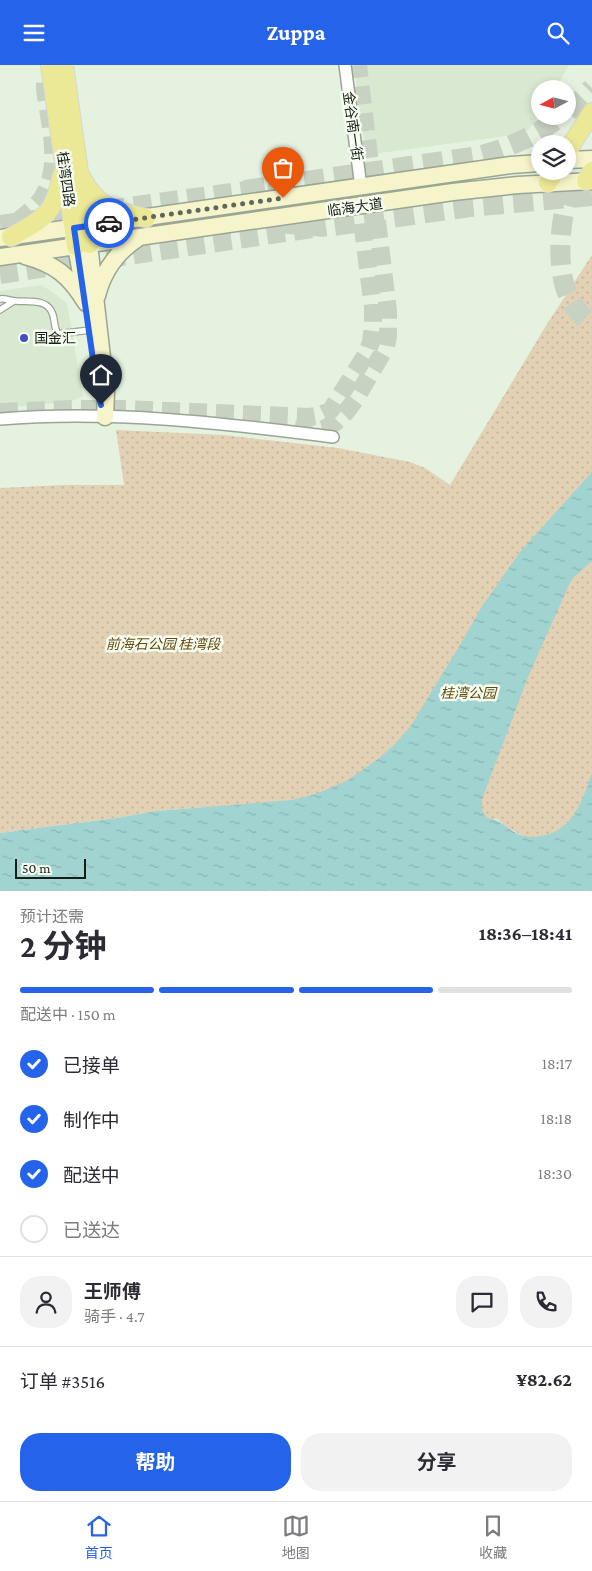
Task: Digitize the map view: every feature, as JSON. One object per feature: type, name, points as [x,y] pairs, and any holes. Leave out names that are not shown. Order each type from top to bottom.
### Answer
[{"type":"main road","name":"桂湾四路","points":[[50,65],[71,165],[90,303],[106,392],[105,417]]},
{"type":"main road","name":"桂湾四路","points":[[64,65],[71,165]]},
{"type":"main road","points":[[576,138],[592,111]]},
{"type":"main road","points":[[576,160],[592,159]]},
{"type":"main road","name":"临海大道","points":[[6,237],[531,164]]},
{"type":"main road","points":[[71,165],[88,191],[97,200],[117,211],[146,218]]},
{"type":"main road","points":[[6,237],[37,221],[52,207],[71,165]]},
{"type":"main road","name":"临海大道","points":[[576,178],[590,178]]},
{"type":"main road","name":"临海大道","points":[[0,257],[531,180]]},
{"type":"main road","points":[[18,254],[48,263],[60,271],[72,281],[90,303],[111,263],[129,244],[139,237]]},
{"type":"main road","name":"桂湾四路","points":[[90,303],[90,330],[98,394],[105,417]]},
{"type":"street","name":"金谷南一街","points":[[345,65],[361,187]]},
{"type":"street","points":[[0,419],[105,417],[254,427],[333,437]]},
{"type":"lane","points":[[0,299],[14,301],[30,300],[47,306],[53,315],[58,334],[90,330]]},
{"type":"lane","points":[[0,310],[14,301]]},
{"type":"shaded area","points":[[354,65],[569,65],[560,80],[531,80],[532,125],[522,134],[366,155]]},
{"type":"shaded area","points":[[42,285],[67,303],[83,396],[70,402],[0,408],[0,291]]},
{"type":"green space","points":[[592,255],[592,849],[525,837],[508,828],[497,819],[206,807],[156,811],[0,833],[0,488],[124,485],[116,430],[224,435],[338,448],[410,462],[425,468],[450,485],[547,324]]},
{"type":"water","points":[[592,472],[592,561],[572,579],[528,677],[482,799],[482,810],[487,818],[500,822],[521,835],[535,837],[552,833],[561,828],[575,813],[592,773],[592,891],[0,891],[0,833],[156,811],[292,800],[316,794],[348,780],[379,758],[410,727],[481,608],[520,552]]},
{"type":"tunnel","points":[[295,430],[311,431],[324,429],[336,422],[346,412],[386,347],[388,336],[388,311],[358,65]]},
{"type":"tunnel","points":[[17,222],[34,208],[42,198],[52,173],[53,145],[45,80]]},
{"type":"tunnel","points":[[576,104],[592,88]]},
{"type":"tunnel","points":[[245,190],[478,156],[522,141],[549,125]]},
{"type":"tunnel","points":[[0,412],[123,409],[309,417],[321,415],[331,410],[367,353],[371,342],[373,326],[373,308],[356,173]]},
{"type":"tunnel","points":[[575,188],[567,201],[562,223],[560,248],[562,274],[564,285],[572,303],[592,325]]},
{"type":"tunnel","points":[[0,224],[245,190],[295,192]]},
{"type":"tunnel","points":[[275,223],[326,227],[470,207],[592,196]]},
{"type":"tunnel","points":[[0,275],[326,227]]},
{"type":"way so far","points":[[109,223],[283,198]]},
{"type":"place","name":"国金汇","points":[[24,338]]},
{"type":"route","points":[[101,405],[74,228],[109,223]]},
{"type":"park label","name":"前海石公园 桂湾段","points":[[163,644]]},
{"type":"park label","name":"桂湾公园","points":[[468,693]]}]
